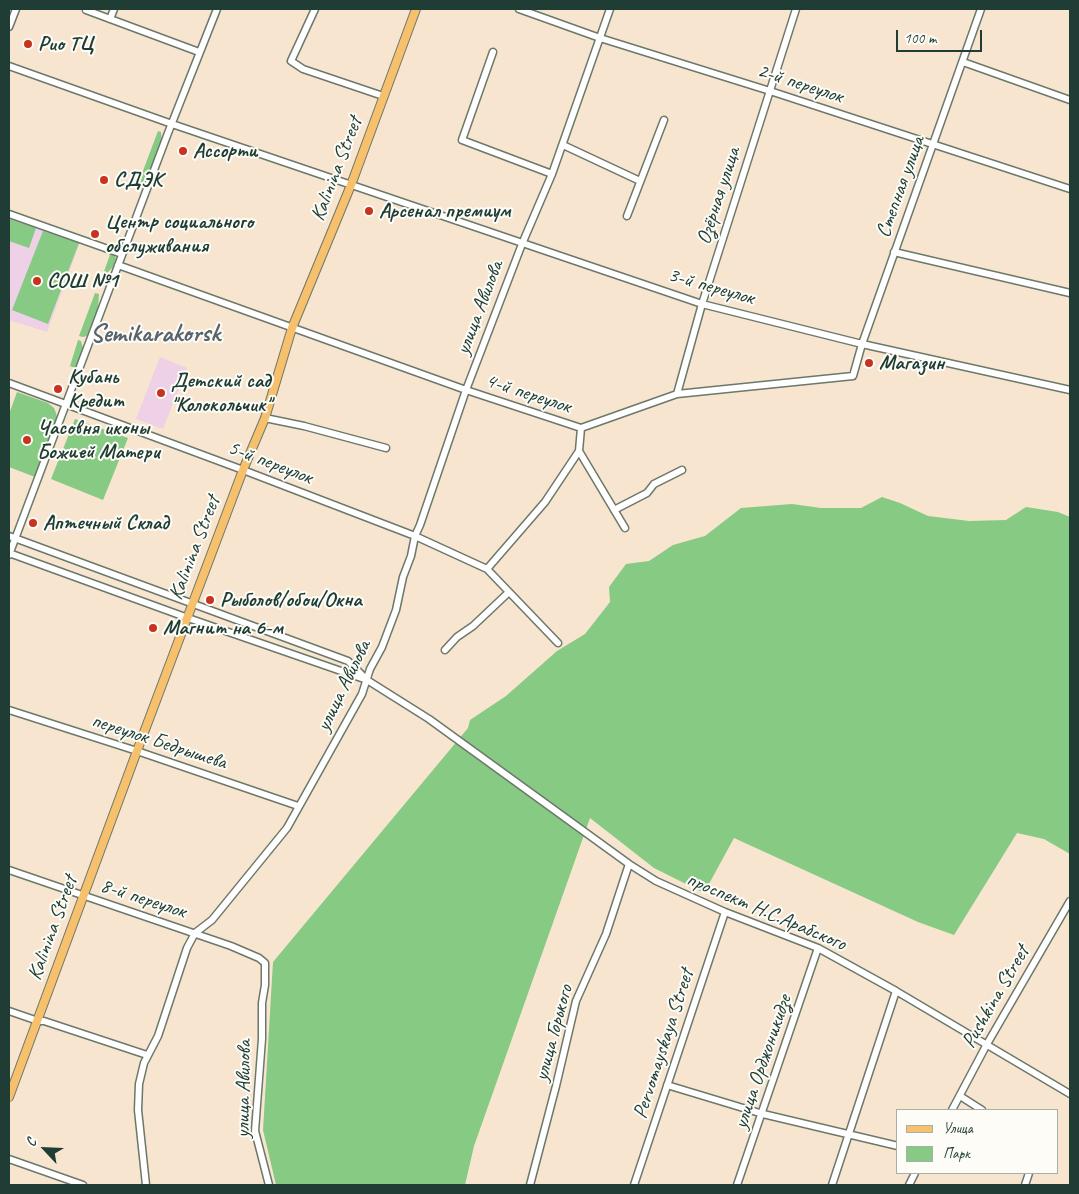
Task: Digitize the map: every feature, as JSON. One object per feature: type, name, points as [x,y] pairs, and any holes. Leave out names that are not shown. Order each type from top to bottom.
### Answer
[{"type":"main road","name":"Kalinina Street","points":[[9,1097],[137,751],[243,470],[265,418],[292,328],[351,185],[416,9]]},
{"type":"street","points":[[9,27],[16,9]]},
{"type":"street","points":[[110,19],[114,9]]},
{"type":"street","points":[[217,9],[66,404],[12,537],[9,554],[367,680]]},
{"type":"street","name":"Kalinina Street","points":[[315,9],[291,61],[303,69],[383,96]]},
{"type":"street","name":"2-й переулок","points":[[519,9],[600,38],[770,91],[1070,189]]},
{"type":"street","name":"улица Авилова","points":[[146,1185],[138,1110],[139,1084],[147,1055],[158,1036],[187,948],[195,933],[212,920],[287,828],[354,710],[396,610],[415,536],[466,390],[522,244],[563,145],[610,9]]},
{"type":"street","name":"Озёрная улица","points":[[677,394],[702,304],[796,9]]},
{"type":"street","name":"Степная улица","points":[[853,376],[862,344],[894,252],[981,9]]},
{"type":"street","points":[[86,10],[200,52]]},
{"type":"street","points":[[493,52],[462,140],[552,174]]},
{"type":"street","points":[[963,62],[1070,100]]},
{"type":"street","name":"3-й переулок","points":[[9,66],[172,124],[702,304],[862,344],[1070,390]]},
{"type":"street","points":[[627,216],[664,120]]},
{"type":"street","points":[[563,145],[640,181]]},
{"type":"street","points":[[9,214],[122,254]]},
{"type":"street","points":[[894,252],[1070,293]]},
{"type":"street","name":"4-й переулок","points":[[118,265],[466,390],[581,428],[677,394],[853,376]]},
{"type":"street","name":"5-й переулок","points":[[9,383],[415,536],[487,569],[558,643]]},
{"type":"street","points":[[265,418],[304,426],[386,448]]},
{"type":"street","points":[[487,569],[545,502],[579,450],[581,428]]},
{"type":"street","points":[[579,450],[624,528]]},
{"type":"street","points":[[614,510],[647,493],[654,484],[682,470]]},
{"type":"street","points":[[12,537],[348,661],[367,680]]},
{"type":"street","points":[[445,650],[457,637],[473,626],[509,592]]},
{"type":"street","name":"проспект Н.С.Арабского","points":[[367,680],[430,719],[629,864],[656,881],[725,912],[818,948],[896,991],[1070,1094]]},
{"type":"street","name":"переулок Бедрышева","points":[[9,710],[298,806]]},
{"type":"street","name":"улица Горького","points":[[530,1185],[576,1001],[606,934],[629,864]]},
{"type":"street","name":"8-й переулок","points":[[9,870],[195,933],[245,952],[265,963]]},
{"type":"street","name":"Pushkina Street","points":[[953,1109],[987,1044],[1070,901]]},
{"type":"street","name":"Pervomayskaya Street","points":[[634,1185],[725,912]]},
{"type":"street","name":"улица Орджоникидзе","points":[[738,1185],[818,948]]},
{"type":"street","name":"улица Авилова","points":[[265,963],[255,1132],[268,1185]]},
{"type":"street","points":[[832,1185],[896,991]]},
{"type":"street","points":[[9,1011],[147,1055]]},
{"type":"street","points":[[667,1085],[763,1114],[896,1146]]},
{"type":"street","points":[[960,1096],[980,1109]]},
{"type":"street","points":[[9,1158],[83,1185]]},
{"type":"shaded area","name":"СОШ №1","points":[[9,217],[80,242],[47,332],[9,320]]},
{"type":"shaded area","name":"Детский сад \"Колокольчик\"","points":[[160,357],[187,368],[163,429],[136,419]]},
{"type":"green space","points":[[158,131],[161,132],[162,142],[151,168],[141,185],[138,184]]},
{"type":"green space","points":[[9,219],[36,228],[29,248],[9,241]]},
{"type":"green space","points":[[43,231],[79,243],[48,324],[12,310]]},
{"type":"green space","points":[[111,252],[114,253],[116,259],[113,267],[106,274],[101,287],[98,288]]},
{"type":"green space","points":[[95,293],[99,294],[98,309],[87,336],[79,336]]},
{"type":"green space","points":[[78,340],[81,341],[83,348],[75,368],[70,366]]},
{"type":"green space","points":[[17,392],[48,403],[54,408],[56,413],[57,418],[35,477],[9,467],[9,414]]},
{"type":"green space","points":[[75,419],[128,438],[103,500],[51,479]]},
{"type":"green space","points":[[882,497],[928,516],[969,521],[1006,520],[1026,507],[1058,512],[1070,517],[1070,854],[1044,839],[1017,833],[954,935],[918,922],[734,838],[704,893],[654,868],[590,818],[474,1146],[465,1185],[276,1185],[263,1130],[273,962],[468,728],[470,720],[506,696],[557,651],[585,634],[610,602],[609,587],[626,564],[649,561],[673,545],[705,536],[741,508],[792,504],[821,508],[861,508]]},
{"type":"place","name":"Рио ТЦ","points":[[28,44]]},
{"type":"place","name":"Ассорти","points":[[183,151]]},
{"type":"place","name":"СДЭК","points":[[104,180]]},
{"type":"place","name":"Арсенал премиум","points":[[369,211]]},
{"type":"place","name":"Центр социального обслуживания","points":[[95,234]]},
{"type":"place","name":"СОШ №1","points":[[37,281]]},
{"type":"place","name":"Магазин","points":[[869,363]]},
{"type":"place","name":"Кубань Кредит","points":[[58,389]]},
{"type":"place","name":"Детский сад \"Колокольчик\"","points":[[161,393]]},
{"type":"place","name":"Часовня иконы Божией Матери","points":[[27,440]]},
{"type":"place","name":"Аптечный Склад","points":[[33,523]]},
{"type":"place","name":"Рыболов/обои/Окна","points":[[210,600]]},
{"type":"place","name":"Магнит на 6-м","points":[[153,628]]},
{"type":"district","name":"Semikarakorsk","points":[[155,334]]}]
